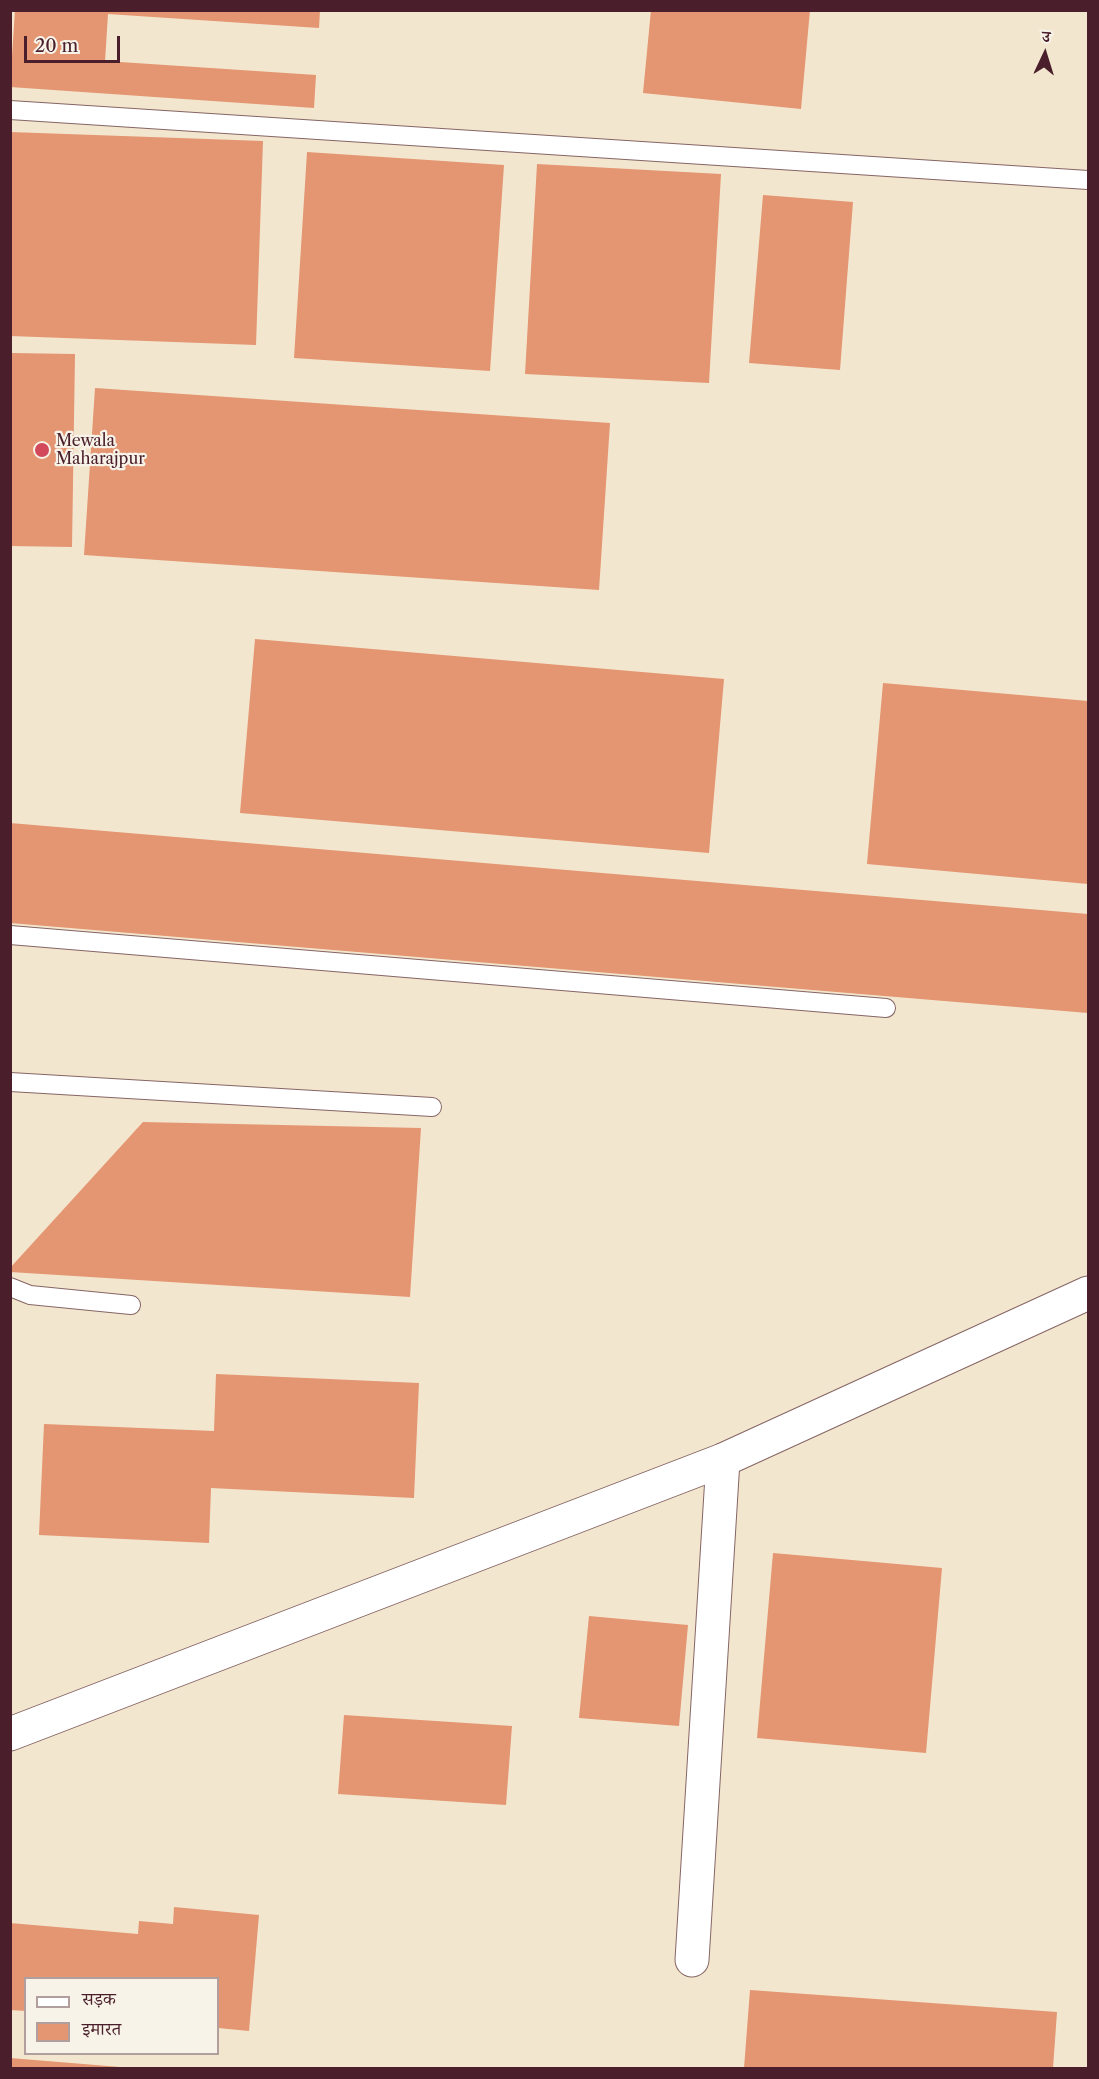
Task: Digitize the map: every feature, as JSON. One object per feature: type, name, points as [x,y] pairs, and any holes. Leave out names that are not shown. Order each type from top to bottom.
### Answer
[{"type":"street","points":[[10,1734],[723,1460],[1089,1293]]},
{"type":"street","points":[[692,1960],[723,1460]]},
{"type":"lane","points":[[10,110],[1089,180]]},
{"type":"lane","points":[[10,934],[886,1008]]},
{"type":"lane","points":[[10,1082],[432,1107]]},
{"type":"lane","points":[[10,1287],[30,1295],[131,1305]]},
{"type":"building","points":[[15,10],[320,10],[319,28],[108,14],[105,61],[316,75],[314,108],[10,87]]},
{"type":"building","points":[[651,10],[810,10],[801,109],[643,93]]},
{"type":"building","points":[[10,132],[263,141],[256,345],[10,336]]},
{"type":"building","points":[[307,152],[504,165],[490,371],[294,358]]},
{"type":"building","points":[[537,164],[721,174],[709,383],[525,374]]},
{"type":"building","points":[[763,195],[853,202],[840,370],[749,363]]},
{"type":"building","name":"Mewala Maharajpur","points":[[10,353],[75,354],[72,547],[10,546]]},
{"type":"building","points":[[95,388],[610,423],[599,590],[84,555]]},
{"type":"building","points":[[255,639],[724,679],[709,853],[240,813]]},
{"type":"building","points":[[883,683],[1088,701],[1088,884],[867,864]]},
{"type":"building","points":[[10,823],[1088,914],[1088,1013],[10,923]]},
{"type":"building","points":[[143,1122],[421,1128],[410,1297],[10,1272],[10,1268]]},
{"type":"building","points":[[216,1374],[419,1383],[414,1498],[211,1488],[209,1543],[39,1535],[44,1424],[214,1431]]},
{"type":"building","points":[[773,1553],[942,1568],[926,1753],[757,1738]]},
{"type":"building","points":[[589,1616],[688,1625],[679,1726],[579,1718]]},
{"type":"building","points":[[344,1715],[512,1726],[506,1805],[338,1794]]},
{"type":"building","points":[[174,1907],[259,1915],[249,2031],[219,2028],[219,1977],[24,1977],[24,2011],[10,2010],[10,1923],[138,1934],[139,1921],[173,1924]]},
{"type":"building","points":[[750,1990],[1057,2012],[1053,2068],[744,2068]]},
{"type":"building","points":[[10,2058],[120,2067],[120,2068],[10,2068]]},
{"type":"place","name":"Mewala Maharajpur","points":[[42,450]]}]
